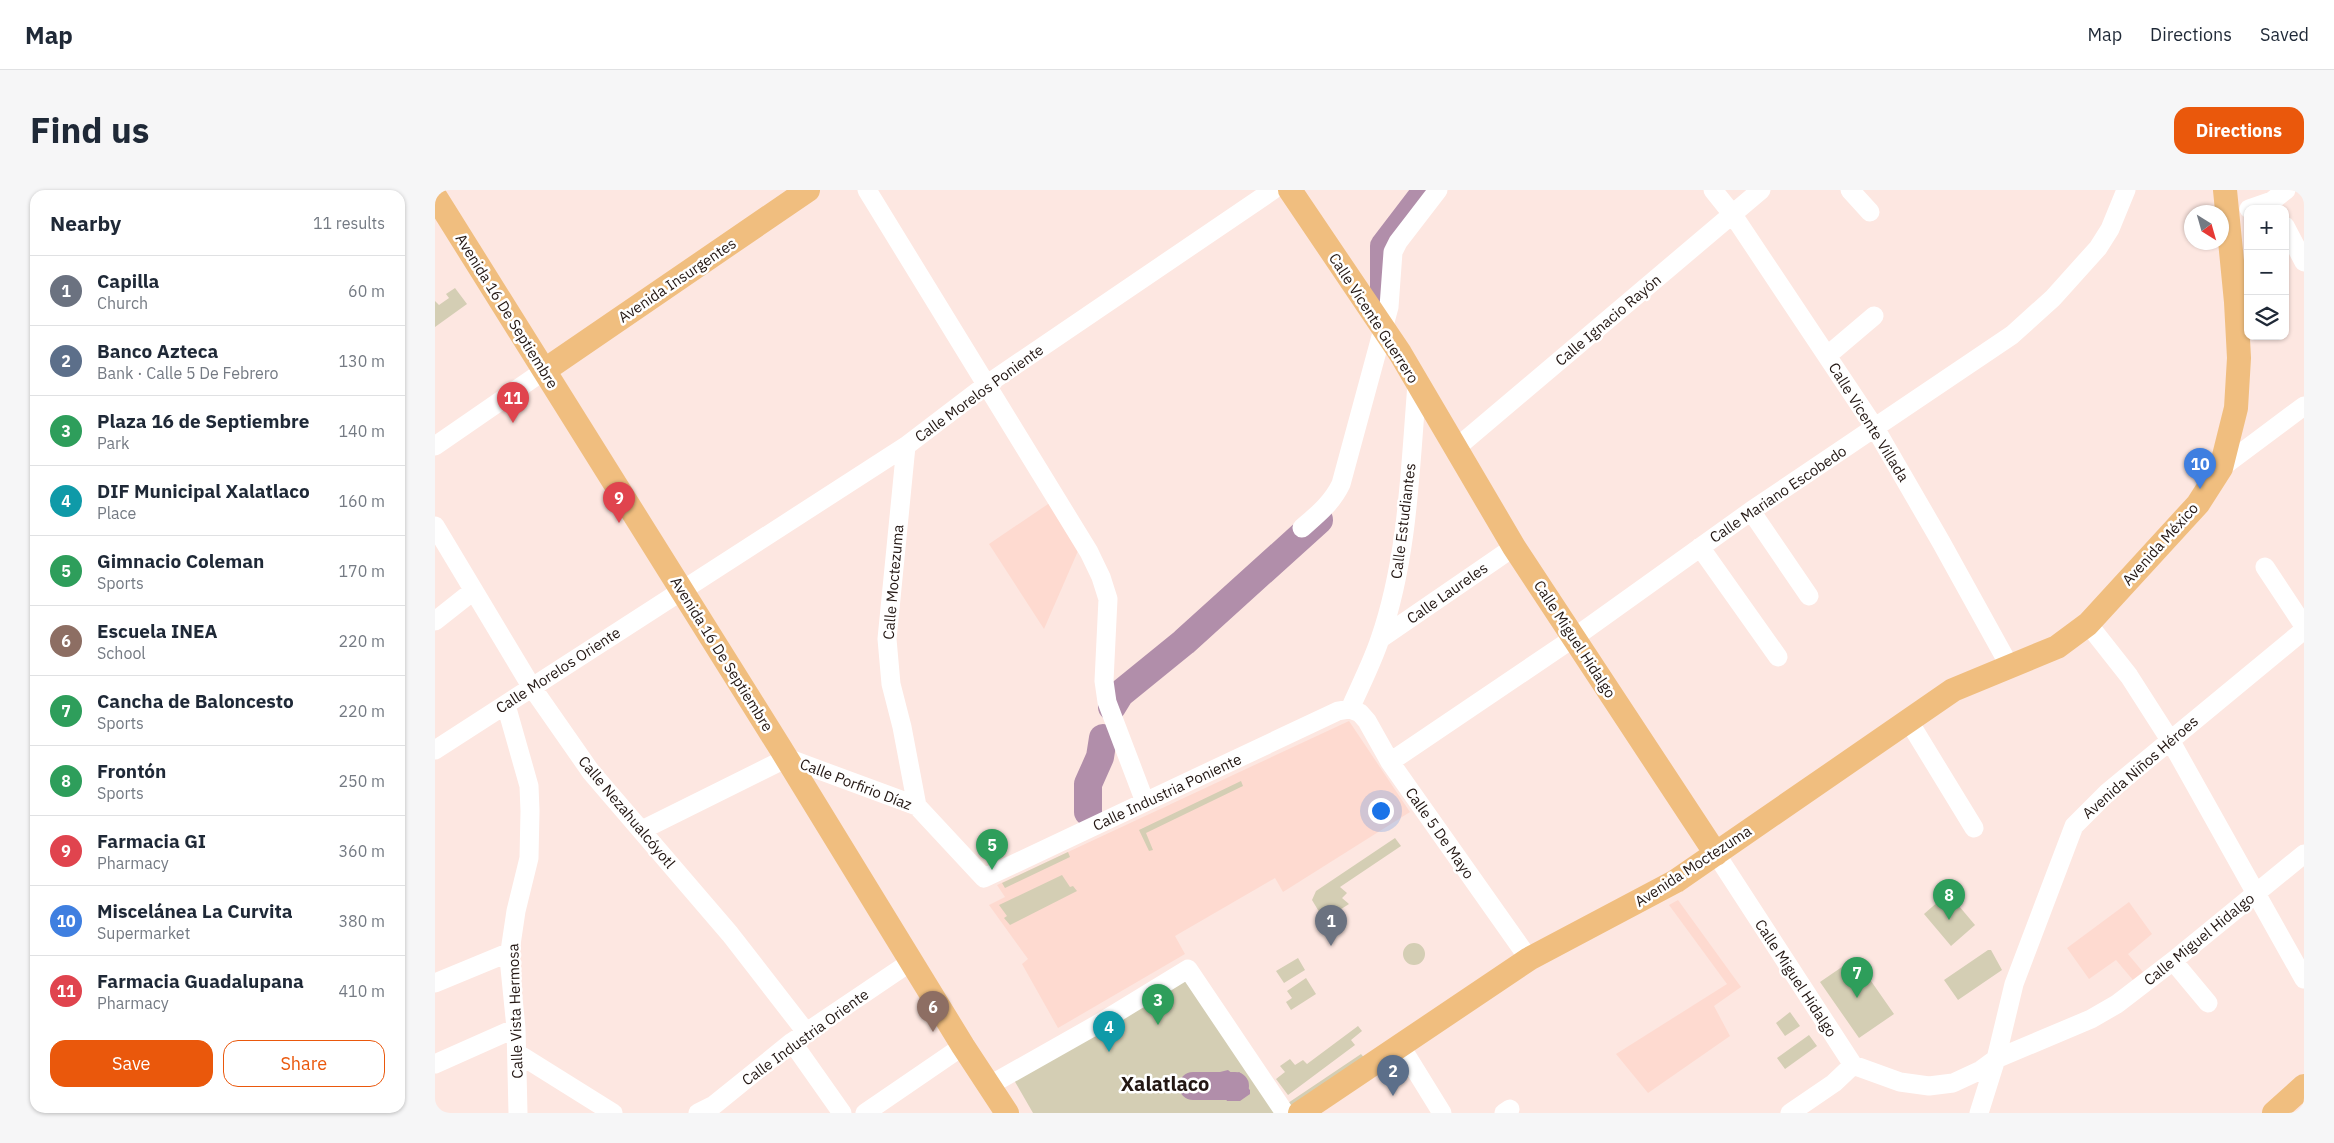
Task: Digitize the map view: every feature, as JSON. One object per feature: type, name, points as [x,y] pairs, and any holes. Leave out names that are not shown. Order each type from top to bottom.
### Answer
[{"type":"main road","name":"Avenida Insurgentes","points":[[545,370],[809,190]]},
{"type":"main road","name":"Calle Vicente Guerrero","points":[[1290,190],[1400,353],[1455,449]]},
{"type":"main road","name":"Avenida México","points":[[2087,624],[2198,504],[2221,468],[2236,408],[2242,211],[2225,190]]},
{"type":"main road","name":"Avenida 16 De Septiembre","points":[[435,196],[787,758],[963,1046],[1007,1113]]},
{"type":"main road","name":"Calle Miguel Hidalgo","points":[[1455,449],[1514,546],[1716,854]]},
{"type":"main road","name":"Avenida Moctezuma","points":[[1300,1113],[1529,959],[1644,899],[1716,854],[1953,690],[2009,665],[2057,647],[2087,624]]},
{"type":"main road","points":[[2274,1113],[2304,1086]]},
{"type":"street","points":[[867,190],[1089,552],[1101,577],[1108,599],[1104,681],[1107,702],[1145,802]]},
{"type":"street","name":"Calle Morelos Poniente","points":[[681,590],[906,446],[986,385],[1273,190]]},
{"type":"street","points":[[1302,528],[1327,505],[1341,484],[1391,296],[1393,252],[1398,242],[1438,190]]},
{"type":"street","name":"Calle Vicente Villada","points":[[1713,190],[1733,215],[1875,428],[2009,665]]},
{"type":"street","name":"Calle Ignacio Rayón","points":[[1455,449],[1761,190]]},
{"type":"street","points":[[1850,190],[1870,212]]},
{"type":"street","name":"Calle Mariano Escobedo","points":[[1391,762],[1575,637],[1751,511],[2012,335],[2053,298],[2098,248],[2110,229],[2126,190]]},
{"type":"street","points":[[2242,211],[2278,200]]},
{"type":"street","points":[[2289,234],[2304,262]]},
{"type":"street","points":[[1828,355],[1874,316]]},
{"type":"street","points":[[435,446],[545,370]]},
{"type":"street","name":"Calle Estudiantes","points":[[1350,709],[1380,639],[1403,544],[1417,384]]},
{"type":"street","points":[[2221,468],[2304,406]]},
{"type":"street","name":"Calle Moctezuma","points":[[906,446],[887,639],[891,684],[902,727],[917,806]]},
{"type":"street","points":[[1751,511],[1809,596]]},
{"type":"street","name":"Calle Nezahualcóyotl","points":[[435,526],[531,686],[591,772],[730,934],[799,1037],[842,1113]]},
{"type":"street","name":"Calle Laureles","points":[[1380,639],[1514,546]]},
{"type":"street","points":[[1700,547],[1778,657]]},
{"type":"street","points":[[2265,567],[2304,628]]},
{"type":"street","name":"Calle Morelos Oriente","points":[[435,750],[507,705],[531,686],[681,590]]},
{"type":"street","points":[[435,621],[473,591]]},
{"type":"street","points":[[2087,624],[2129,676],[2170,740],[2304,979]]},
{"type":"street","name":"Avenida Niños Héroes","points":[[1979,1113],[1997,1059],[2014,984],[2074,826],[2108,792],[2304,628]]},
{"type":"street","name":"Calle Vista Hermosa","points":[[507,705],[529,786],[531,811],[529,858],[516,911],[510,952],[516,1028],[518,1113]]},
{"type":"street","name":"Calle Industria Poniente","points":[[984,878],[1338,711],[1350,709]]},
{"type":"street","name":"Calle 5 De Mayo","points":[[1350,709],[1359,713],[1367,721],[1391,762],[1529,959]]},
{"type":"street","points":[[1908,720],[1974,828]]},
{"type":"street","points":[[642,830],[787,758]]},
{"type":"street","name":"Calle Porfirio Díaz","points":[[787,758],[917,806],[984,878]]},
{"type":"street","name":"Calle Miguel Hidalgo","points":[[1716,854],[1853,1065],[1901,1082],[1929,1086],[1953,1083],[1981,1070],[1997,1059],[2091,1019],[2117,1004],[2173,962],[2304,854]]},
{"type":"street","points":[[435,983],[510,952]]},
{"type":"street","name":"Calle Industria Oriente","points":[[698,1113],[714,1105],[799,1037],[912,961]]},
{"type":"street","points":[[2173,962],[2208,1003]]},
{"type":"street","points":[[990,1085],[1098,1024],[1188,969],[1285,1113]]},
{"type":"street","points":[[435,1064],[516,1028]]},
{"type":"street","points":[[1400,1045],[1441,1113]]},
{"type":"street","points":[[865,1113],[963,1046]]},
{"type":"street","points":[[517,1053],[613,1113]]},
{"type":"street","points":[[1790,1113],[1834,1083],[1853,1065]]},
{"type":"shaded area","points":[[455,288],[467,304],[435,327],[435,301],[439,305],[449,298],[446,294]]},
{"type":"shaded area","points":[[1054,500],[1081,544],[1044,629],[989,544]]},
{"type":"shaded area","points":[[1349,721],[1410,812],[1283,892],[1275,878],[1175,936],[1185,954],[1058,1028],[1022,964],[1028,959],[989,905],[1005,897],[997,885]]},
{"type":"shaded area","points":[[1241,781],[1243,786],[1146,833],[1153,850],[1149,851],[1139,830]]},
{"type":"shaded area","points":[[1395,838],[1401,846],[1340,887],[1347,893],[1342,898],[1349,904],[1324,920],[1312,900],[1316,891]]},
{"type":"shaded area","points":[[1068,852],[1070,857],[1005,888],[1002,883]]},
{"type":"shaded area","points":[[1062,875],[1070,887],[1073,886],[1077,891],[1010,925],[1004,918],[1007,916],[999,905]]},
{"type":"shaded area","points":[[1948,893],[1975,925],[1951,946],[1924,914]]},
{"type":"shaded area","points":[[1678,900],[1741,987],[1714,1006],[1730,1036],[1648,1093],[1616,1054],[1727,984],[1669,905]]},
{"type":"shaded area","points":[[2129,902],[2152,934],[2128,954],[2148,978],[2138,986],[2116,960],[2089,979],[2067,948]]},
{"type":"shaded area","points":[[1414,943],[1422,946],[1425,954],[1422,962],[1414,965],[1406,962],[1403,954],[1406,946]]},
{"type":"shaded area","points":[[1988,950],[1991,950],[2002,970],[1958,1000],[1944,980]]},
{"type":"shaded area","points":[[1298,958],[1305,970],[1284,983],[1276,971]]},
{"type":"shaded area","points":[[1855,958],[1894,1014],[1859,1038],[1820,982]]},
{"type":"shaded area","points":[[1186,976],[1275,1113],[1033,1113],[1010,1073]]},
{"type":"shaded area","points":[[1306,978],[1316,994],[1291,1010],[1286,1002],[1292,998],[1287,991]]},
{"type":"shaded area","points":[[1790,1012],[1800,1026],[1785,1036],[1776,1023]]},
{"type":"shaded area","points":[[1358,1026],[1362,1031],[1351,1040],[1355,1045],[1288,1095],[1276,1079],[1285,1072],[1280,1066],[1290,1059],[1295,1065],[1303,1060],[1307,1064]]},
{"type":"shaded area","points":[[1809,1035],[1817,1046],[1785,1069],[1777,1058]]},
{"type":"shaded area","points":[[1361,1054],[1366,1060],[1293,1111],[1288,1103]]},
{"type":"shaded area","points":[[1228,1070],[1234,1075],[1239,1072],[1242,1074],[1243,1083],[1250,1090],[1250,1094],[1240,1101],[1227,1101],[1223,1094],[1224,1091],[1234,1090],[1235,1082],[1217,1082],[1220,1072]]},
{"type":"waterway","points":[[1384,298],[1384,246],[1426,191]]},
{"type":"waterway","points":[[1112,707],[1120,694],[1184,642],[1319,520]]},
{"type":"waterway","points":[[1088,812],[1088,784],[1100,757],[1103,738]]},
{"type":"waterway","points":[[1193,1086],[1235,1086]]},
{"type":"place","name":"Farmacia Guadalupana","points":[[513,423]]},
{"type":"place","name":"Miscelánea La Curvita","points":[[2200,489]]},
{"type":"place","name":"Farmacia GI","points":[[619,523]]},
{"type":"place","name":"Gimnacio Coleman","points":[[992,870]]},
{"type":"place","name":"Frontón","points":[[1949,920]]},
{"type":"place","name":"Capilla","points":[[1331,946]]},
{"type":"place","name":"Cancha de Baloncesto","points":[[1857,998]]},
{"type":"place","name":"Plaza 16 de Septiembre","points":[[1158,1025]]},
{"type":"place","name":"Escuela INEA","points":[[933,1032]]},
{"type":"place","name":"DIF Municipal Xalatlaco","points":[[1109,1052]]},
{"type":"place","name":"Banco Azteca","points":[[1393,1096]]},
{"type":"district","name":"Xalatlaco","points":[[1165,1083]]}]
